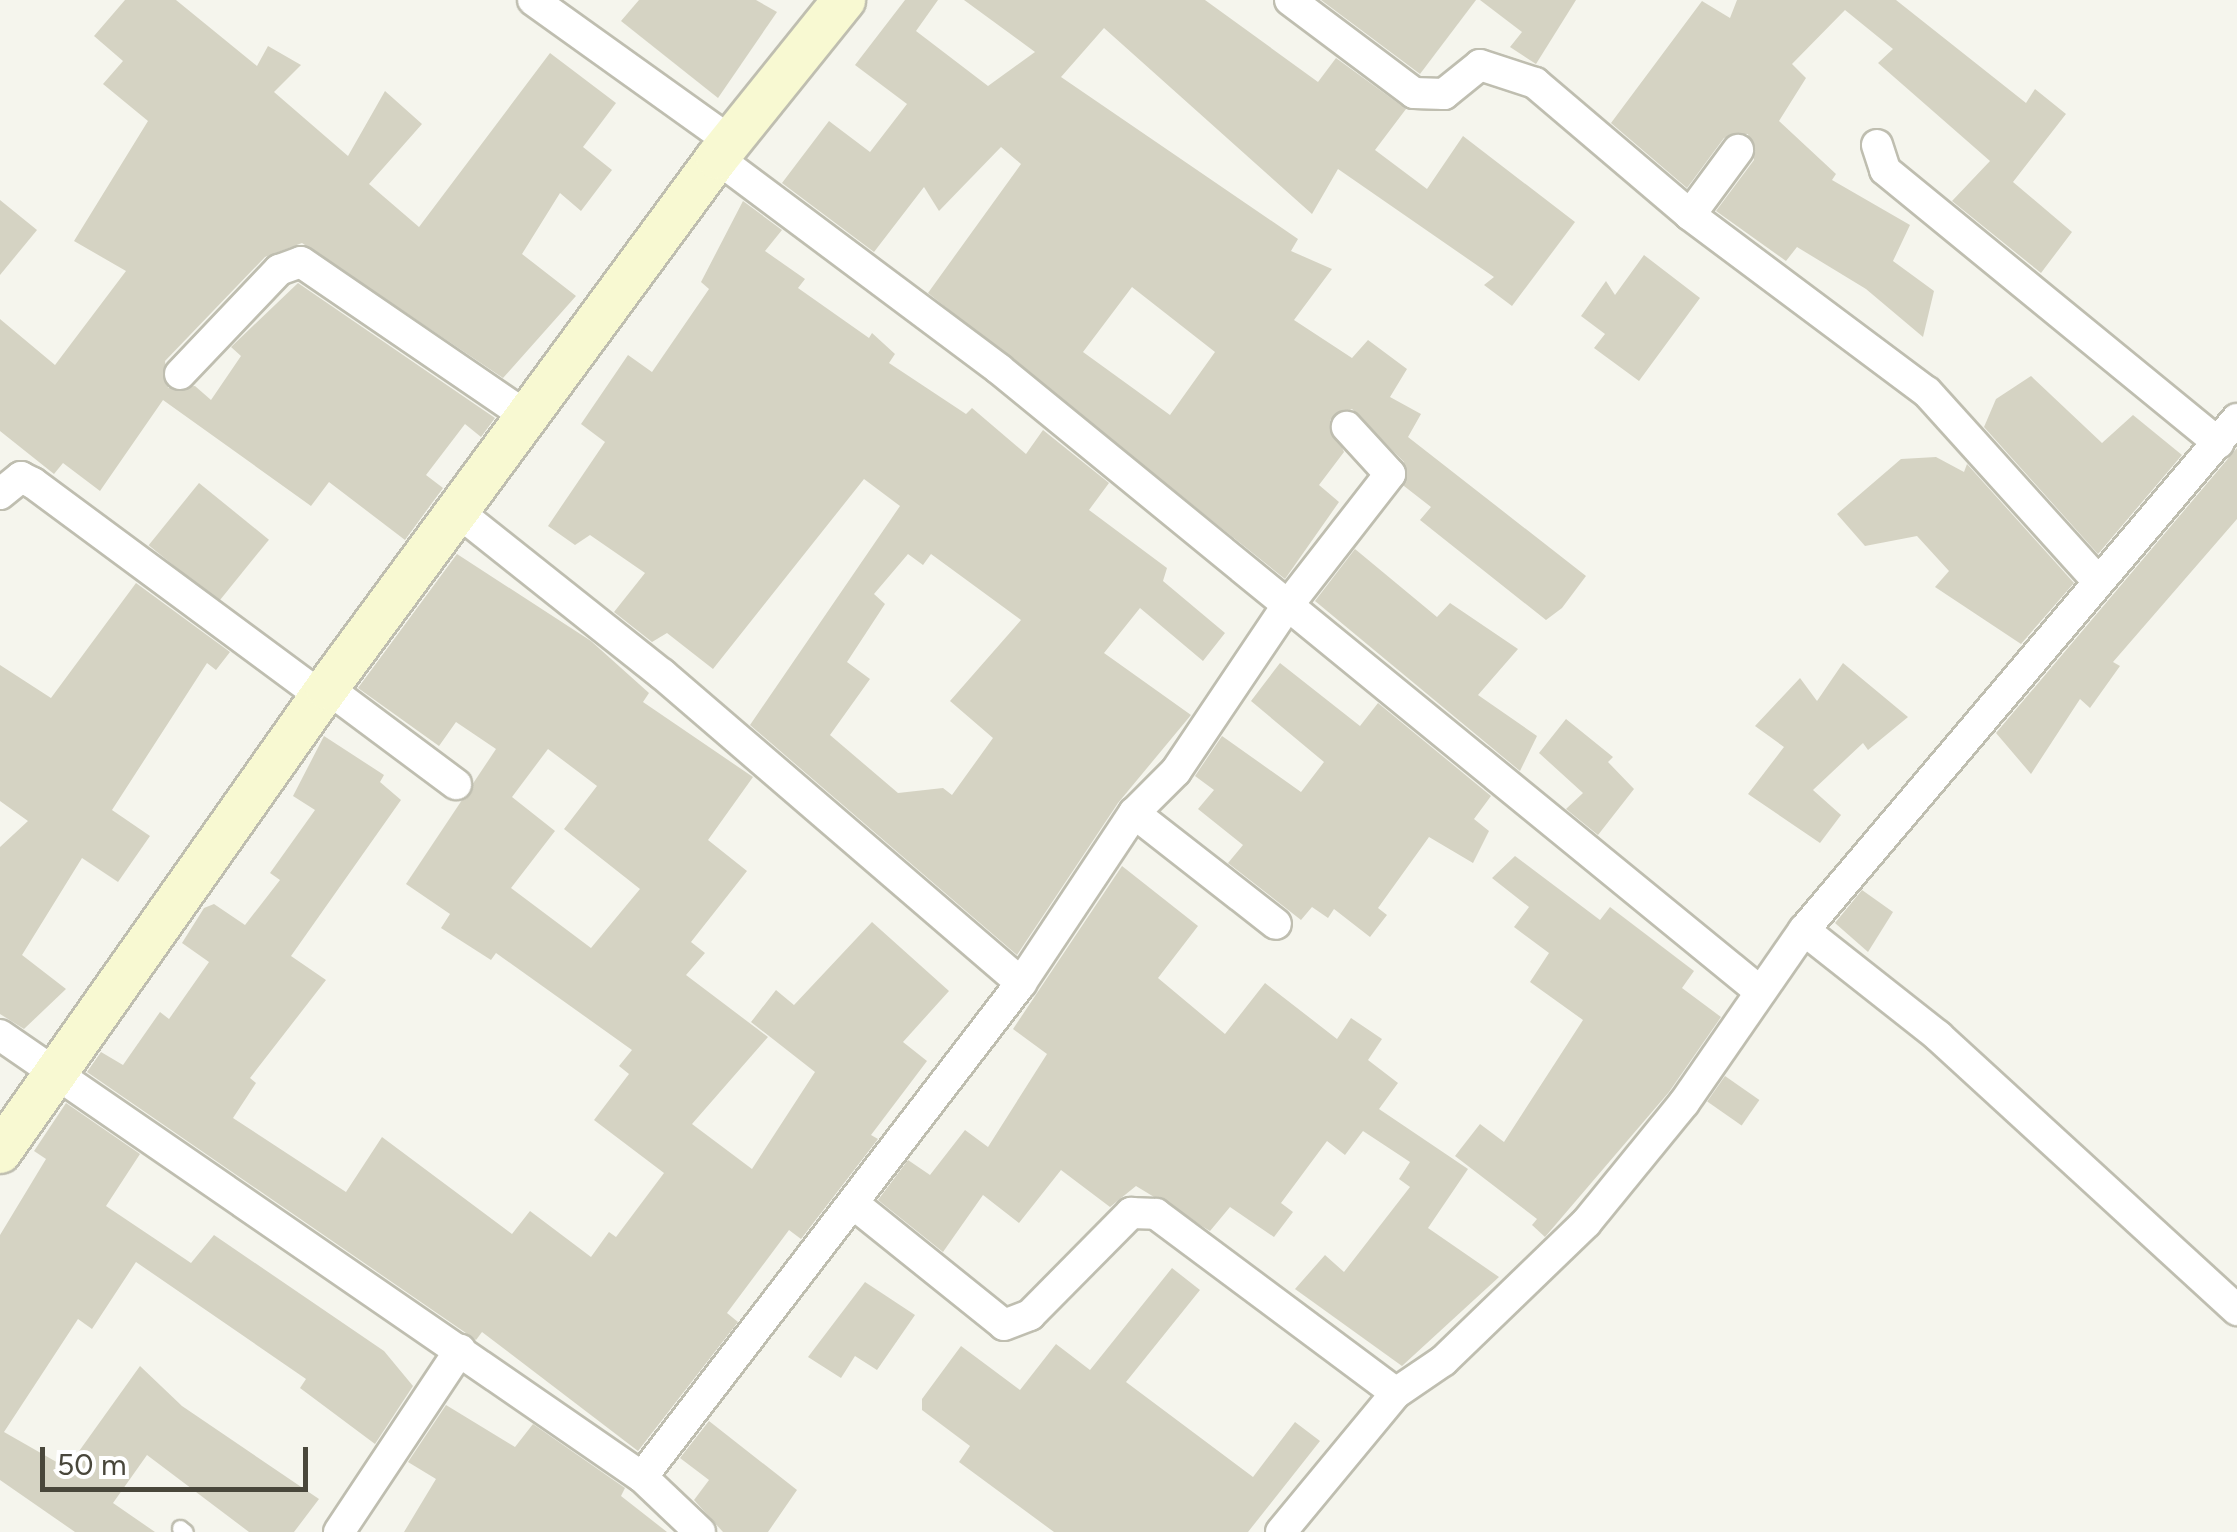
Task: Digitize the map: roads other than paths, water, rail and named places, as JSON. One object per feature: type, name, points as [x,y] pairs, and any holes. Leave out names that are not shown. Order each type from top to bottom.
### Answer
[{"type":"street","points":[[533,0],[983,357],[1285,609],[1504,777],[1756,989]]},
{"type":"street","points":[[0,1152],[324,692],[526,416],[724,150],[844,0]]},
{"type":"street","points":[[1290,0],[1414,93],[1444,94],[1480,64],[1510,68],[1690,214],[1927,392],[2094,578]]},
{"type":"street","points":[[1281,1532],[1396,1393],[1443,1361],[1586,1223],[1684,1103],[1756,989],[2094,578],[2228,431],[1885,170],[1877,145]]},
{"type":"street","points":[[1690,214],[1738,150]]},
{"type":"street","points":[[180,374],[279,270],[310,263],[526,416]]},
{"type":"street","points":[[642,1477],[855,1205],[1021,983],[1134,813],[1176,771],[1285,609],[1390,474],[1347,427]]},
{"type":"street","points":[[0,494],[20,477],[33,483],[456,784]]},
{"type":"street","points":[[457,511],[662,674],[1021,983]]},
{"type":"street","points":[[1134,813],[1276,924]]},
{"type":"street","points":[[1804,930],[1938,1036],[2237,1310]]},
{"type":"street","points":[[0,1035],[642,1477],[685,1527]]},
{"type":"street","points":[[855,1205],[1004,1324],[1030,1315],[1130,1213],[1156,1214],[1396,1393]]},
{"type":"street","points":[[339,1532],[460,1350]]}]
